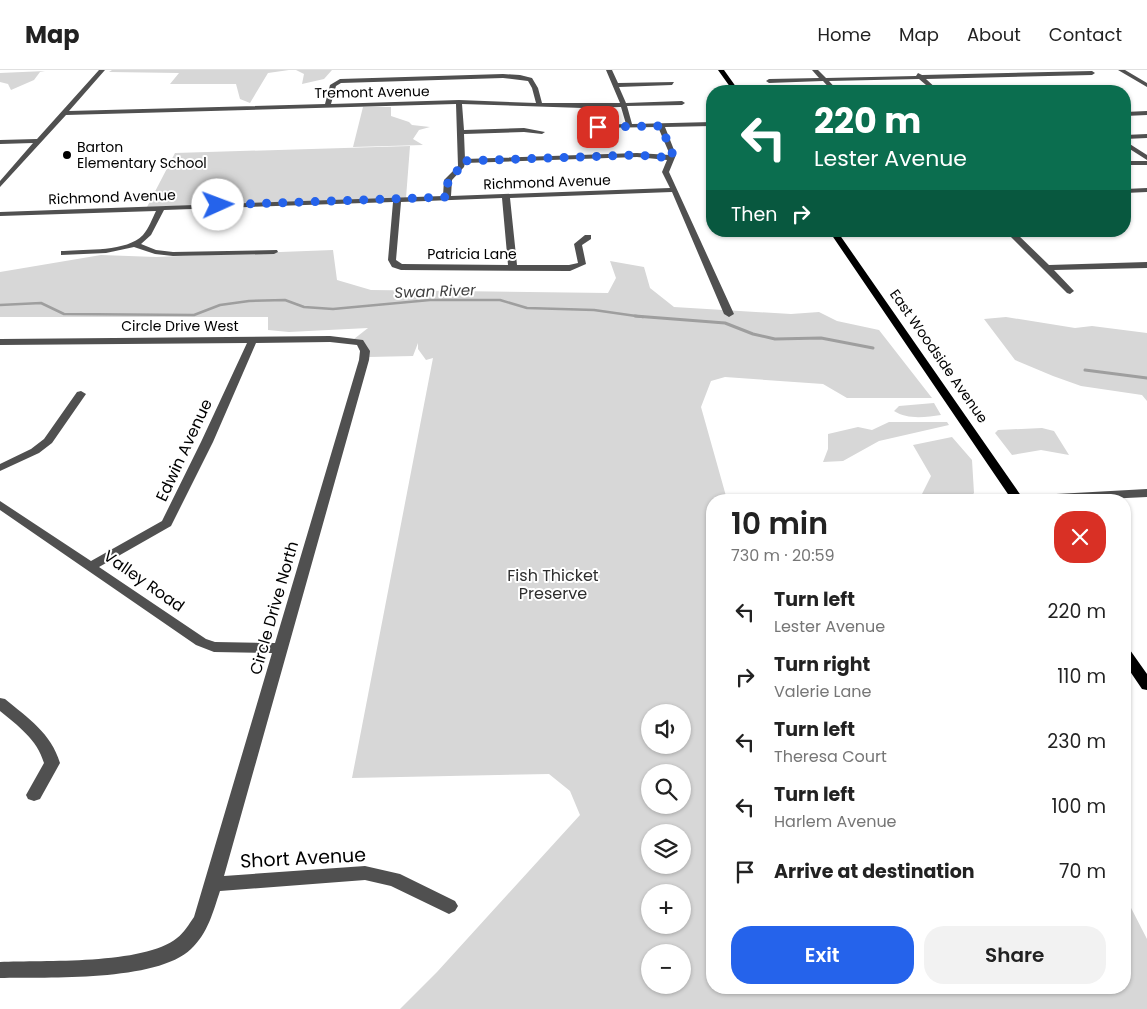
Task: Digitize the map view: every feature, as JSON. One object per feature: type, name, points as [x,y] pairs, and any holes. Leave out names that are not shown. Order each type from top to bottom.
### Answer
[{"type":"main road","points":[[721,70],[732,85]]},
{"type":"main road","name":"East Woodside Avenue","points":[[837,237],[1015,494]]},
{"type":"main road","points":[[1131,662],[1147,685]]},
{"type":"street","points":[[0,185],[102,70]]},
{"type":"street","points":[[609,70],[624,105],[630,127]]},
{"type":"street","points":[[815,70],[829,85]]},
{"type":"street","points":[[912,70],[929,85]]},
{"type":"street","points":[[1121,70],[1147,85]]},
{"type":"street","points":[[769,81],[1092,73]]},
{"type":"street","points":[[327,106],[334,85],[340,81],[503,76],[532,80],[535,84],[539,104]]},
{"type":"street","points":[[615,85],[672,84]]},
{"type":"street","points":[[447,197],[448,180],[460,168],[462,161],[459,102]]},
{"type":"street","name":"Tremont Avenue","points":[[63,113],[459,102],[624,105],[682,103]]},
{"type":"street","points":[[1131,114],[1147,113]]},
{"type":"street","points":[[598,127],[706,124]]},
{"type":"street","points":[[661,126],[673,155],[664,171],[675,190],[729,314]]},
{"type":"street","points":[[460,132],[524,130],[542,132]]},
{"type":"street","points":[[1131,137],[1147,136]]},
{"type":"street","points":[[0,142],[40,141]]},
{"type":"street","points":[[1131,146],[1147,158]]},
{"type":"street","points":[[462,161],[637,155],[672,158]]},
{"type":"street","points":[[1131,163],[1147,163]]},
{"type":"street","name":"Richmond Avenue","points":[[0,214],[675,190]]},
{"type":"street","points":[[1131,191],[1147,190]]},
{"type":"street","points":[[506,196],[512,268]]},
{"type":"street","name":"Patricia Lane","points":[[396,199],[392,260],[395,265],[412,267],[560,269],[578,266],[583,260],[578,244],[588,237]]},
{"type":"street","points":[[64,253],[106,250],[134,244],[143,239],[148,233],[161,208]]},
{"type":"street","points":[[1015,237],[1070,291]]},
{"type":"street","points":[[134,244],[155,252],[173,254],[274,252]]},
{"type":"street","points":[[1047,268],[1147,264]]},
{"type":"street","name":"Circle Drive West","points":[[0,342],[253,339],[330,339],[360,342]]},
{"type":"street","name":"Edwin Avenue","points":[[91,566],[167,523],[207,442],[253,339]]},
{"type":"street","name":"Circle Drive North","points":[[0,970],[129,964],[158,956],[183,945],[202,920],[364,360],[365,351],[360,342]]},
{"type":"street","points":[[0,468],[35,451],[48,441],[81,394]]},
{"type":"street","points":[[1129,494],[1147,493]]},
{"type":"street","name":"Valley Road","points":[[0,505],[201,642],[214,647],[281,648]]},
{"type":"street","points":[[0,703],[42,738],[50,749],[52,763],[34,795]]},
{"type":"street","name":"Short Avenue","points":[[213,884],[365,874],[394,879],[449,906]]},
{"type":"green space","points":[[112,70],[289,70],[268,73],[250,103],[240,99],[236,84],[170,84],[179,73],[109,72]]},
{"type":"green space","points":[[296,70],[332,70],[324,79],[302,84],[304,74]]},
{"type":"green space","points":[[45,71],[40,72],[34,80],[11,90],[8,84],[0,82],[0,73]]},
{"type":"green space","points":[[363,107],[391,107],[391,116],[409,122],[412,125],[430,127],[419,130],[413,139],[423,145],[353,147]]},
{"type":"green space","points":[[410,146],[406,198],[147,207],[175,153]]},
{"type":"green space","name":"Fish Thicket Preserve","points":[[333,250],[337,280],[371,290],[608,293],[616,278],[610,261],[644,267],[650,288],[674,307],[791,314],[819,312],[837,321],[879,330],[932,398],[847,398],[823,384],[725,377],[711,381],[701,407],[725,494],[706,494],[706,994],[1131,994],[1131,908],[1147,939],[1147,1009],[400,1009],[437,972],[580,815],[570,791],[549,774],[352,778],[433,358],[426,360],[418,349],[418,343],[413,356],[369,357],[354,339],[368,328],[289,332],[268,330],[268,317],[0,317],[0,272],[101,255],[156,257]]},
{"type":"green space","points":[[1006,317],[1075,328],[1092,326],[1147,333],[1147,401],[1142,395],[1081,386],[1015,360],[984,319]]},
{"type":"green space","points":[[934,403],[941,415],[911,417],[894,411],[899,406]]},
{"type":"green space","points":[[889,422],[947,422],[949,425],[879,441],[843,461],[823,462],[828,449],[828,434],[858,427],[872,430]]},
{"type":"green space","points":[[1042,428],[1054,431],[1069,455],[1041,450],[1012,455],[995,433],[998,430]]},
{"type":"green space","points":[[952,437],[972,460],[974,493],[922,494],[931,476],[913,445]]},
{"type":"waterway","name":"Swan River","points":[[0,305],[41,303],[64,314],[194,315],[220,305],[249,301],[285,300],[304,307],[333,309],[430,300],[500,300],[527,308],[594,310],[637,316]]},
{"type":"waterway","name":"Swan River","points":[[637,316],[725,323],[753,334],[775,339],[821,338],[873,348]]},
{"type":"waterway","name":"Swan River","points":[[637,316],[643,317]]},
{"type":"waterway","name":"Swan River","points":[[1085,370],[1147,378]]},
{"type":"place","name":"Barton Elementary School","points":[[67,155]]},
{"type":"route","points":[[218,205],[447,197],[448,180],[462,166],[462,161],[637,155],[672,158],[671,149],[661,126],[598,127]]}]
